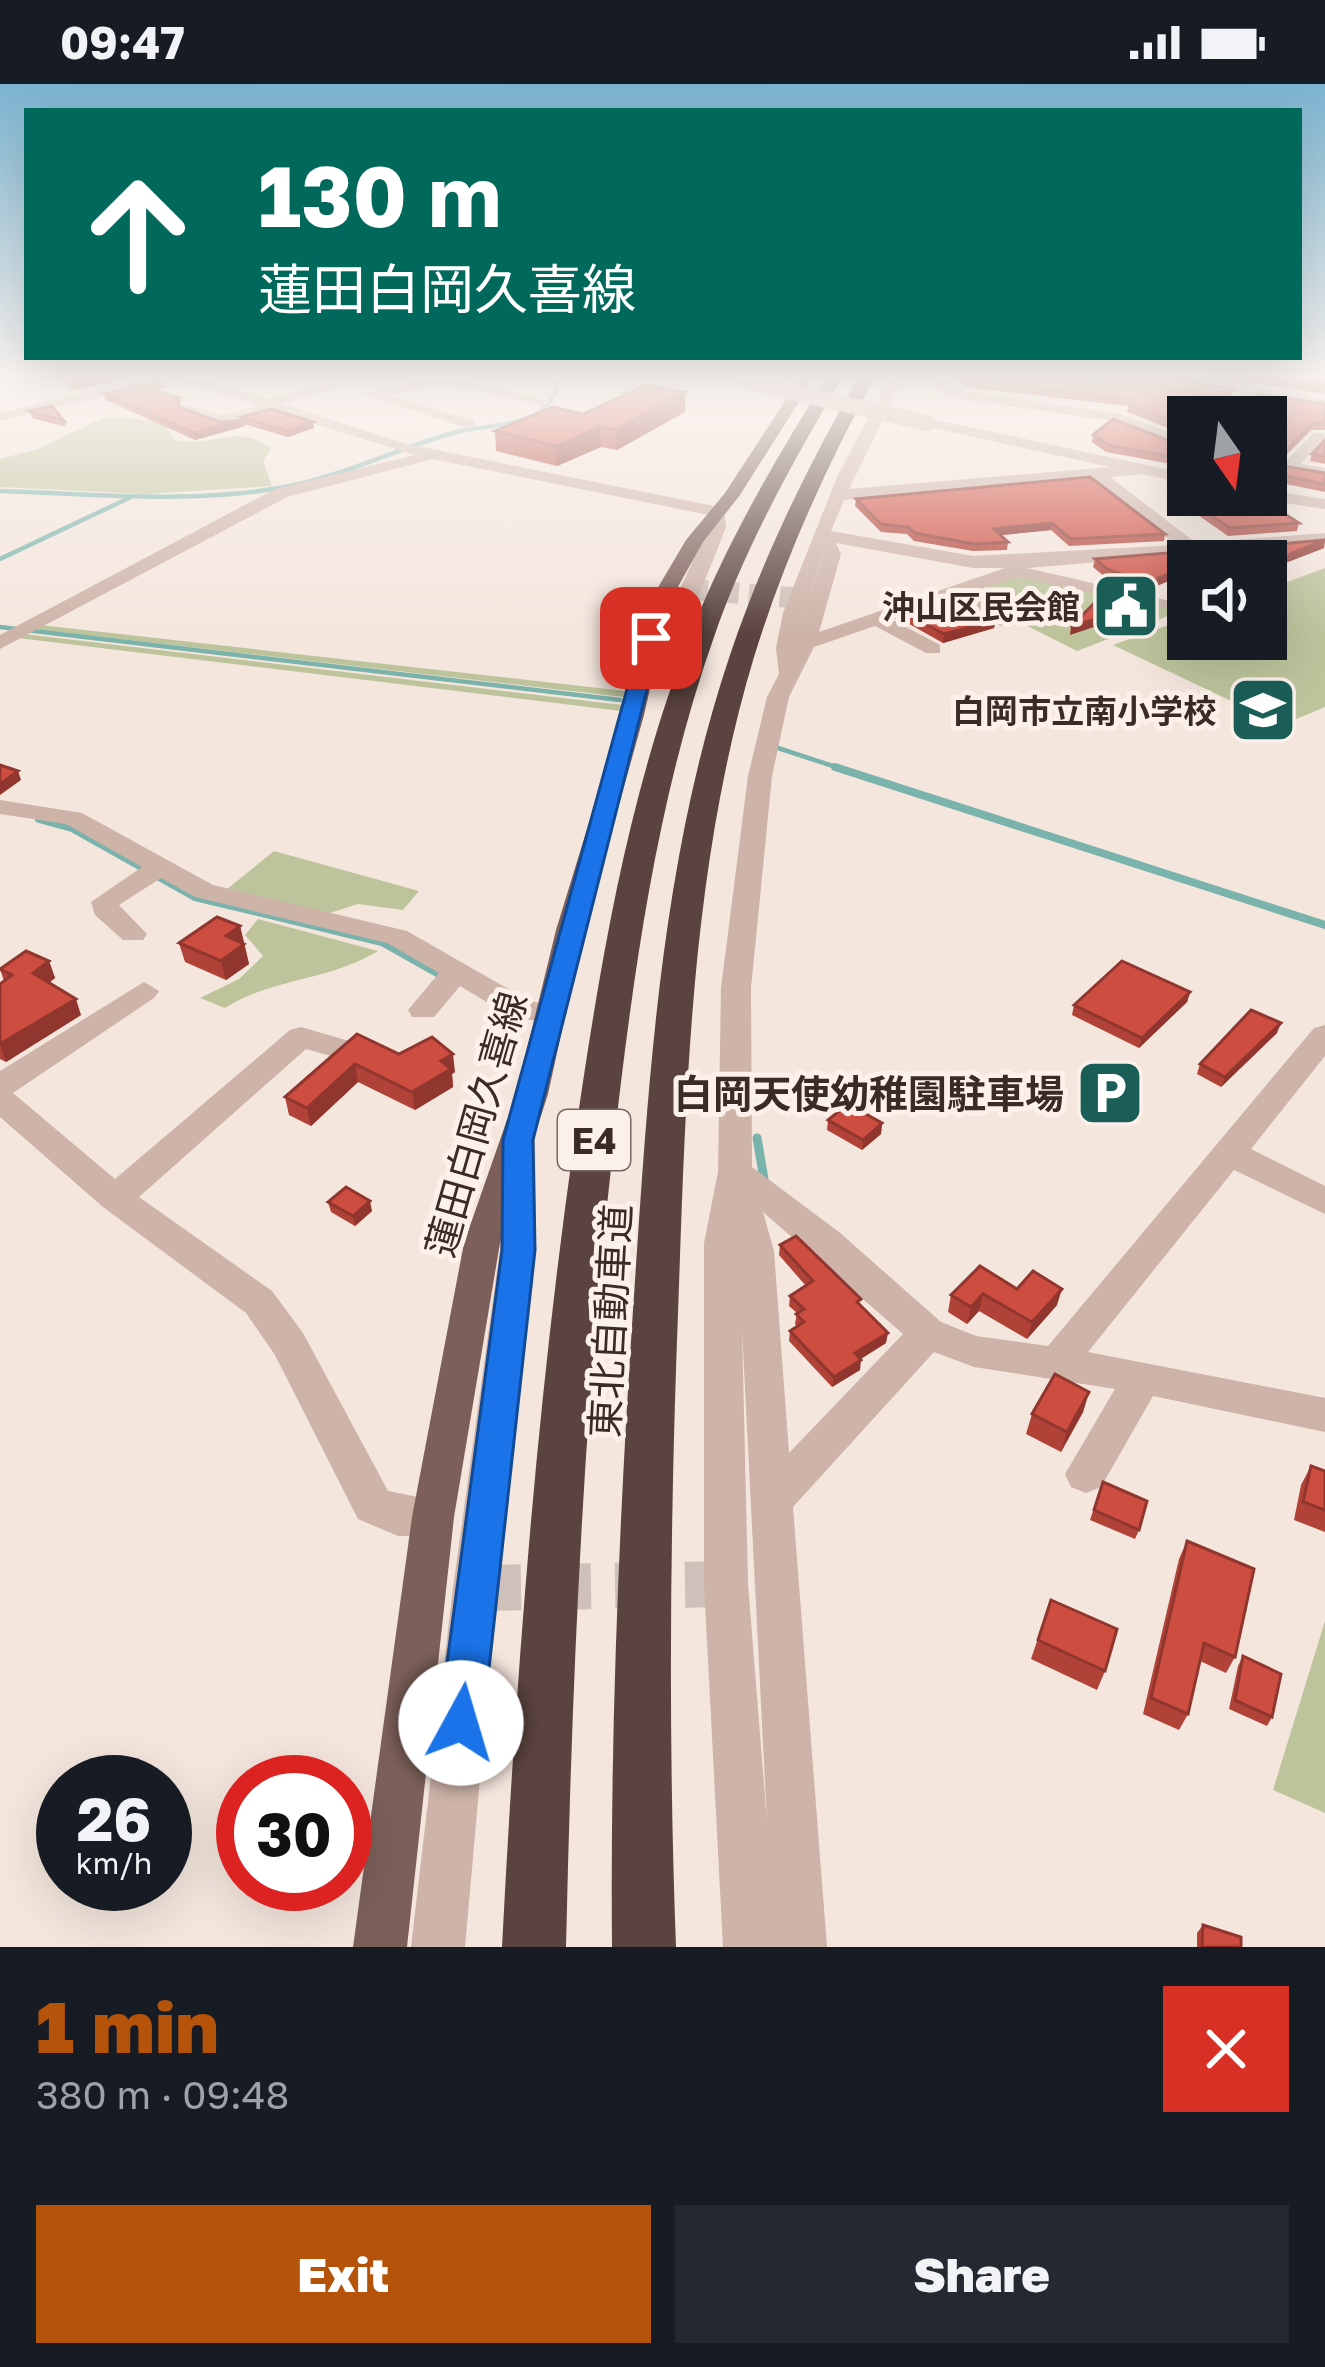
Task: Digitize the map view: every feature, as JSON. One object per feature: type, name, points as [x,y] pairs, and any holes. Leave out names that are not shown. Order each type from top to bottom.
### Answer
[{"type":"highway","name":"東北自動車道","points":[[534,1947],[560,1481],[580,1241],[630,901],[703,634],[786,462]]},
{"type":"highway","name":"東北自動車道","points":[[644,1947],[648,1460],[664,1142],[692,889],[727,703],[748,636],[821,462]]},
{"type":"main road","name":"蓮田白岡久喜線","points":[[380,1947],[433,1517],[482,1243],[518,1140],[660,601],[751,462]]},
{"type":"street","points":[[4,640],[281,493],[408,462]]},
{"type":"street","points":[[470,462],[718,512]]},
{"type":"street","points":[[788,672],[784,645],[812,550],[824,535],[855,462]]},
{"type":"street","points":[[1109,462],[1167,474]]},
{"type":"street","points":[[1290,466],[1293,462]]},
{"type":"street","points":[[1287,466],[1325,473]]},
{"type":"street","points":[[838,495],[1146,470]]},
{"type":"street","points":[[1097,475],[1181,540]]},
{"type":"street","points":[[1287,501],[1325,504]]},
{"type":"street","points":[[1287,515],[1320,538]]},
{"type":"street","points":[[1089,531],[1116,554]]},
{"type":"street","points":[[824,535],[1017,567],[1167,603]]},
{"type":"street","points":[[750,1947],[726,1584],[722,1243],[735,1172],[736,988],[760,776],[788,672],[806,643],[832,554],[824,535]]},
{"type":"street","points":[[1287,541],[1320,538]]},
{"type":"street","points":[[893,548],[934,568]]},
{"type":"street","points":[[806,643],[954,596],[1017,567],[1167,551]]},
{"type":"street","points":[[954,596],[1008,622]]},
{"type":"street","points":[[879,620],[933,649]]},
{"type":"street","points":[[0,807],[73,818],[204,891],[397,937],[521,1009],[552,1014]]},
{"type":"street","points":[[133,934],[105,909],[105,902],[158,868]]},
{"type":"street","points":[[423,1010],[455,973]]},
{"type":"street","points":[[0,1086],[144,991]]},
{"type":"street","points":[[1058,1362],[1325,1035]]},
{"type":"street","points":[[115,1198],[301,1037],[338,1048]]},
{"type":"street","points":[[0,1099],[115,1198],[259,1302],[289,1344],[373,1505],[398,1517],[433,1517]]},
{"type":"street","points":[[438,1947],[475,1588],[518,1250],[518,1140]]},
{"type":"street","points":[[1228,1152],[1325,1201]]},
{"type":"street","points":[[735,1172],[826,1242],[928,1333],[974,1351],[1143,1377],[1325,1415]]},
{"type":"street","points":[[735,1172],[755,1251],[800,1947]]},
{"type":"street","points":[[772,1499],[928,1333]]},
{"type":"street","points":[[1086,1474],[1143,1377]]},
{"type":"green space","points":[[0,462],[263,462],[272,486],[146,494],[0,487]]},
{"type":"green space","points":[[1325,568],[1325,707],[1282,725],[1113,645],[1167,626],[1167,660],[1287,660],[1287,582]]},
{"type":"green space","points":[[1024,574],[1167,605],[1167,616],[1077,651],[962,593]]},
{"type":"green space","points":[[40,625],[625,691],[623,697],[34,629]]},
{"type":"green space","points":[[24,634],[622,705],[621,711],[18,638]]},
{"type":"green space","points":[[274,851],[419,891],[403,910],[358,904],[327,914],[226,890]]},
{"type":"green space","points":[[258,919],[378,951],[225,1008],[200,998],[239,979],[263,956],[245,935]]},
{"type":"green space","points":[[1325,1621],[1325,1813],[1273,1790]]},
{"type":"building","points":[[1287,467],[1325,473],[1325,484],[1287,476]]},
{"type":"building","points":[[1090,477],[1165,534],[1071,539],[1052,523],[994,529],[1008,542],[974,544],[881,524],[856,499]]},
{"type":"building","points":[[1287,515],[1299,523],[1230,528],[1212,516]]},
{"type":"building","points":[[1325,540],[1287,555],[1287,543]]},
{"type":"building","points":[[1167,553],[1167,575],[1147,583],[1107,569],[1095,559]]},
{"type":"building","points":[[1105,592],[1147,602],[1071,627]]},
{"type":"building","points":[[949,598],[996,620],[944,634],[905,613]]},
{"type":"building","points":[[0,765],[18,771],[0,784]]},
{"type":"building","points":[[217,917],[240,926],[226,936],[244,944],[221,961],[179,943]]},
{"type":"building","points":[[26,951],[49,961],[33,973],[76,999],[0,1044],[0,984],[12,975],[0,969]]},
{"type":"building","points":[[1122,961],[1190,992],[1142,1038],[1074,1005]]},
{"type":"building","points":[[1251,1010],[1281,1023],[1225,1077],[1200,1064]]},
{"type":"building","points":[[357,1034],[399,1054],[432,1037],[453,1054],[441,1061],[451,1069],[412,1092],[355,1064],[307,1108],[285,1097]]},
{"type":"building","points":[[848,1104],[882,1123],[863,1140],[828,1120]]},
{"type":"building","points":[[346,1187],[370,1201],[353,1216],[328,1202]]},
{"type":"building","points":[[796,1236],[861,1299],[857,1302],[888,1333],[855,1353],[861,1360],[834,1377],[790,1331],[804,1322],[796,1314],[804,1309],[790,1296],[813,1281],[780,1245]]},
{"type":"building","points":[[980,1266],[1017,1289],[1033,1271],[1062,1289],[1032,1322],[983,1294],[971,1307],[951,1295]]},
{"type":"building","points":[[1055,1374],[1089,1392],[1067,1432],[1032,1414]]},
{"type":"building","points":[[1311,1466],[1325,1471],[1325,1510],[1303,1502]]},
{"type":"building","points":[[1103,1482],[1147,1501],[1139,1530],[1094,1510]]},
{"type":"building","points":[[1187,1541],[1254,1569],[1235,1657],[1204,1643],[1188,1714],[1151,1698]]},
{"type":"building","points":[[1051,1600],[1117,1629],[1105,1671],[1038,1640]]},
{"type":"building","points":[[1243,1656],[1281,1674],[1272,1717],[1235,1700]]},
{"type":"building","points":[[1203,1925],[1241,1937],[1241,1947],[1202,1947]]},
{"type":"waterway","points":[[0,491],[222,495],[295,485],[369,462]]},
{"type":"waterway","points":[[0,559],[129,498]]},
{"type":"waterway","points":[[0,627],[620,700]]},
{"type":"waterway","points":[[778,748],[845,770]]},
{"type":"waterway","points":[[835,767],[1325,925]]},
{"type":"waterway","points":[[39,819],[72,828],[195,897],[382,942],[446,978]]},
{"type":"waterway","points":[[757,1138],[765,1185]]},
{"type":"tunnel","points":[[687,589],[796,598]]},
{"type":"tunnel","points":[[475,1588],[726,1584]]},
{"type":"place","name":"沖山区民会館","points":[[1126,606]]},
{"type":"place","name":"白岡市立南小学校","points":[[1263,710]]},
{"type":"place","name":"白岡天使幼稚園駐車場","points":[[1110,1093]]},
{"type":"route","points":[[461,1723],[518,1250],[518,1140],[651,638]]}]
